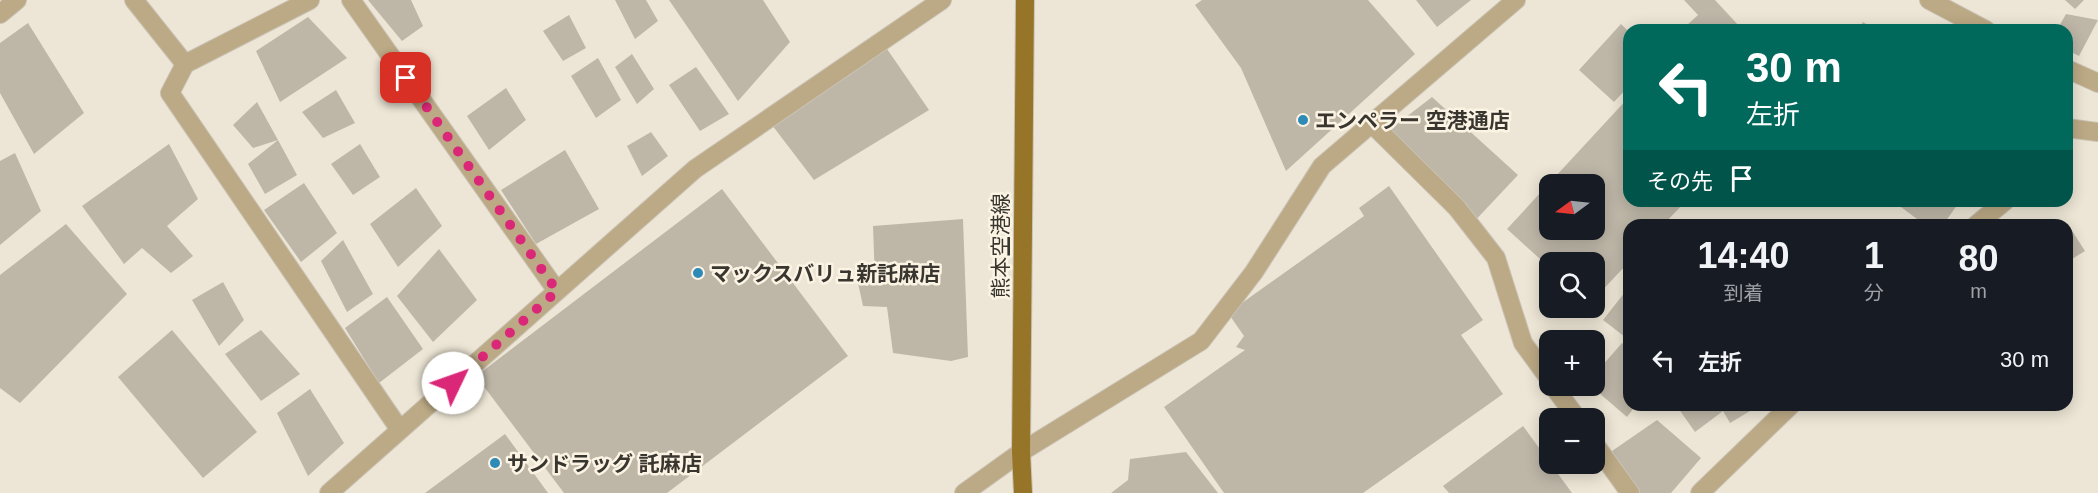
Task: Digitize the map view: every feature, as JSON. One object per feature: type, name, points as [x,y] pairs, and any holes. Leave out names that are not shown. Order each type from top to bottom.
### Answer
[{"type":"main road","name":"熊本空港線","points":[[1023,493],[1021,452],[1025,0]]},
{"type":"street","points":[[0,14],[17,0]]},
{"type":"street","points":[[134,0],[185,64]]},
{"type":"street","points":[[310,0],[185,64],[170,93],[400,430]]},
{"type":"street","points":[[351,0],[557,291]]},
{"type":"street","points":[[329,493],[695,169],[942,0]]},
{"type":"street","points":[[964,493],[1021,452],[1201,341],[1254,272],[1322,166],[1516,0]]},
{"type":"street","points":[[1929,0],[1975,24]]},
{"type":"street","points":[[2073,72],[2098,83]]},
{"type":"street","points":[[1372,124],[1457,208],[1496,258],[1523,343],[1539,365]]},
{"type":"street","points":[[2073,129],[2098,132]]},
{"type":"street","points":[[1984,219],[1998,207]]},
{"type":"street","points":[[1700,493],[1785,411]]},
{"type":"street","points":[[1605,458],[1630,493]]},
{"type":"building","points":[[368,0],[411,0],[423,26],[402,41]]},
{"type":"building","points":[[615,0],[646,0],[658,21],[635,39]]},
{"type":"building","points":[[669,0],[763,0],[790,42],[738,101]]},
{"type":"building","name":"エンペラー 空港通店","points":[[1202,0],[1368,0],[1415,54],[1286,171],[1241,68],[1195,5]]},
{"type":"building","points":[[1416,0],[1471,0],[1437,27]]},
{"type":"building","points":[[1684,0],[1715,0],[1737,24],[1688,24],[1698,15]]},
{"type":"building","points":[[2065,0],[2084,0],[2075,9]]},
{"type":"building","points":[[2066,14],[2098,20],[2079,56],[2073,53],[2073,24],[2060,24]]},
{"type":"building","points":[[569,15],[586,48],[563,61],[543,31]]},
{"type":"building","points":[[308,17],[347,58],[280,102],[256,51]]},
{"type":"building","points":[[28,23],[84,113],[34,154],[0,93],[0,43]]},
{"type":"building","points":[[1621,24],[1623,26],[1623,92],[1614,102],[1579,70]]},
{"type":"building","points":[[885,46],[929,110],[814,180],[772,125]]},
{"type":"building","points":[[632,54],[654,89],[637,104],[615,67]]},
{"type":"building","points":[[598,58],[621,100],[596,118],[571,76]]},
{"type":"building","points":[[696,67],[729,114],[700,131],[669,85]]},
{"type":"building","points":[[506,88],[526,120],[489,150],[467,116]]},
{"type":"building","points":[[336,90],[355,123],[323,138],[302,112]]},
{"type":"building","points":[[1432,97],[1518,175],[1470,226],[1383,135]]},
{"type":"building","points":[[257,102],[278,140],[253,148],[233,125]]},
{"type":"building","points":[[1623,103],[1623,207],[1680,207],[1669,219],[1623,219],[1623,268],[1605,287],[1605,252],[1539,252],[1539,258],[1507,229],[1539,194],[1539,240],[1605,240],[1605,174],[1558,174]]},
{"type":"building","points":[[651,132],[668,156],[642,176],[627,146]]},
{"type":"building","points":[[278,140],[297,175],[265,194],[248,164]]},
{"type":"building","points":[[169,144],[198,199],[167,226],[193,256],[171,273],[142,248],[124,264],[82,206]]},
{"type":"building","points":[[360,144],[380,177],[353,195],[331,164]]},
{"type":"building","points":[[565,150],[599,209],[536,244],[501,190]]},
{"type":"building","points":[[15,153],[41,211],[0,245],[0,161]]},
{"type":"building","points":[[304,183],[337,233],[301,262],[264,210]]},
{"type":"building","points":[[1389,186],[1483,320],[1461,335],[1503,394],[1363,493],[1224,493],[1164,407],[1245,350],[1236,347],[1244,336],[1228,313],[1364,216],[1359,208]]},
{"type":"building","points":[[416,188],[442,226],[398,267],[370,224]]},
{"type":"building","name":"マックスバリュ新託麻店","points":[[722,189],[848,356],[667,493],[564,493],[476,376]]},
{"type":"building","points":[[1901,207],[1956,207],[1947,219],[1917,219]]},
{"type":"building","points":[[963,219],[968,357],[951,361],[893,353],[887,307],[863,306],[858,283],[875,281],[873,226]]},
{"type":"building","points":[[66,224],[127,294],[20,403],[0,388],[0,275]]},
{"type":"building","points":[[2073,232],[2085,251],[2073,258]]},
{"type":"building","points":[[343,240],[373,294],[347,312],[321,261]]},
{"type":"building","points":[[439,249],[477,300],[433,342],[397,296]]},
{"type":"building","points":[[223,282],[244,320],[219,346],[192,300]]},
{"type":"building","points":[[1623,295],[1623,335],[1603,320]]},
{"type":"building","points":[[387,297],[423,349],[379,383],[345,328]]},
{"type":"building","points":[[172,330],[257,432],[203,478],[118,377]]},
{"type":"building","points":[[261,330],[300,374],[261,401],[225,354]]},
{"type":"building","points":[[1622,343],[1623,411],[1632,411],[1627,417],[1603,396],[1605,396],[1605,362]]},
{"type":"building","points":[[310,389],[344,443],[308,476],[277,413]]},
{"type":"building","points":[[1680,411],[1723,411],[1695,432]]},
{"type":"building","points":[[1723,411],[1750,411],[1730,423]]},
{"type":"building","points":[[1657,420],[1701,458],[1671,493],[1640,493],[1612,451]]},
{"type":"building","points":[[1523,426],[1539,448],[1539,474],[1558,474],[1572,493],[1449,493],[1443,486]]},
{"type":"building","name":"サンドラッグ 託麻店","points":[[505,434],[548,493],[425,493]]},
{"type":"building","points":[[1186,452],[1218,493],[1111,493],[1128,480],[1130,459]]},
{"type":"place","name":"エンペラー 空港通店","points":[[1303,120]]},
{"type":"place","name":"マックスバリュ新託麻店","points":[[698,273]]},
{"type":"place","name":"サンドラッグ 託麻店","points":[[495,463]]},
{"type":"route","points":[[406,78],[557,291],[453,383]]}]
